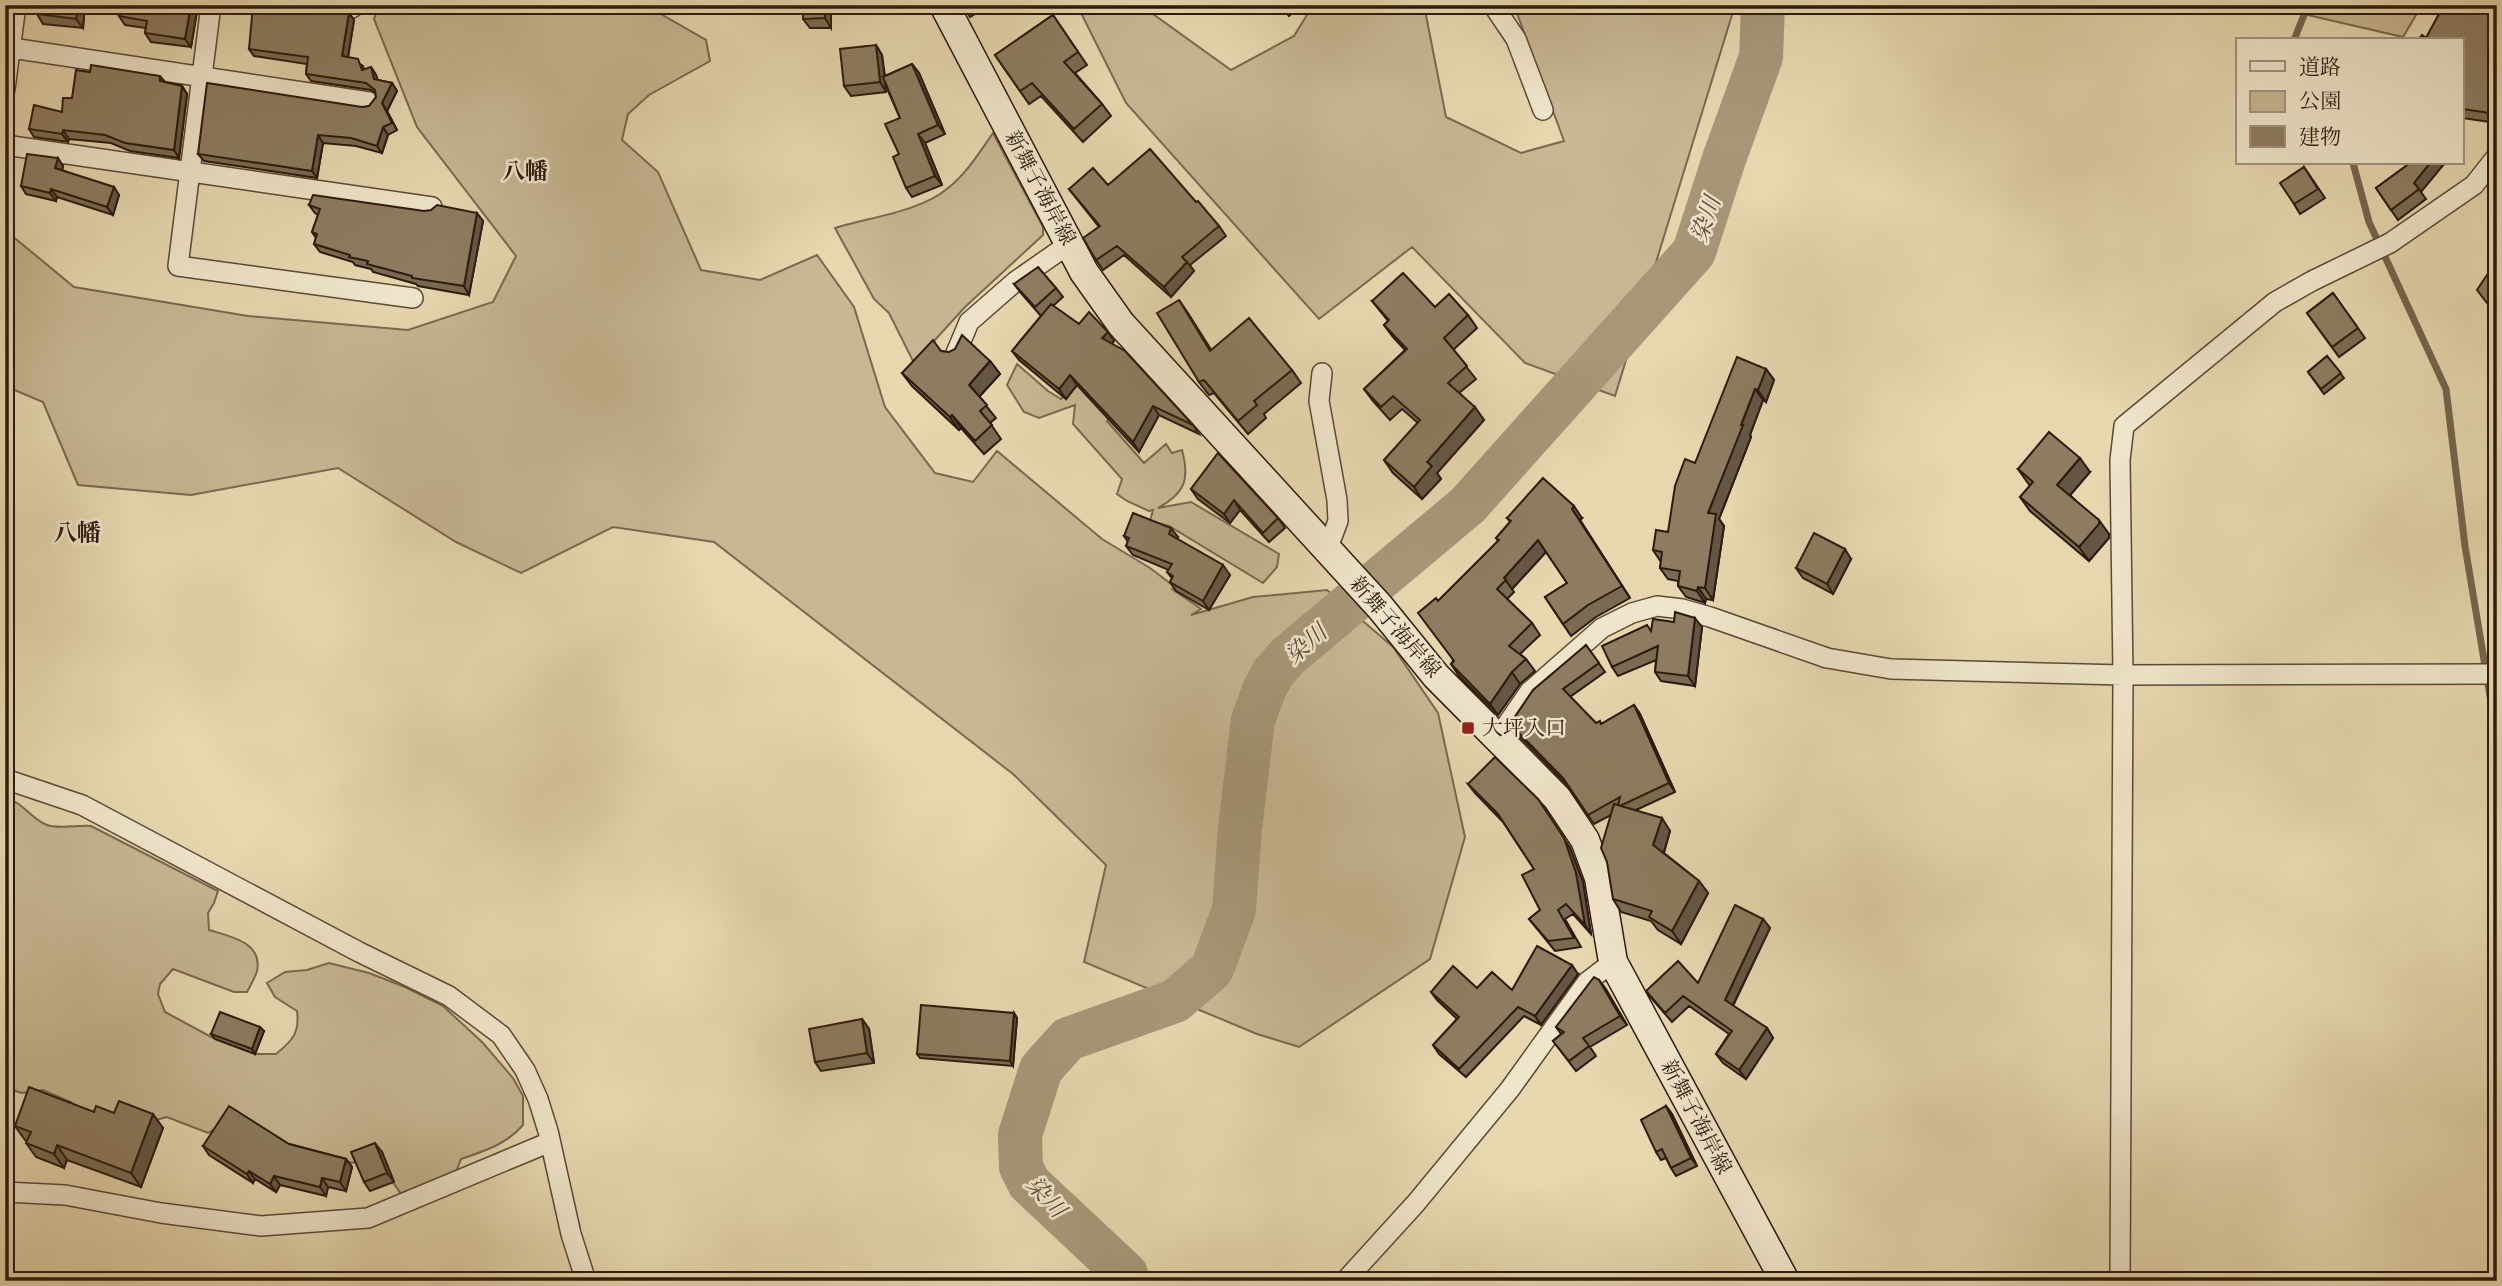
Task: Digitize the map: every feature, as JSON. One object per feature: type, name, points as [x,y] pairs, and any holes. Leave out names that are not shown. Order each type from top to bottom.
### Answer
[{"type":"main road","name":"新舞子海岸線","points":[[944,5],[1084,272],[1121,324],[1380,607],[1436,676],[1557,798],[1585,840],[1599,878],[1613,962],[1785,1281]]},
{"type":"street","points":[[5,89],[8,47],[16,5]]},
{"type":"street","points":[[211,5],[178,266],[413,298]]},
{"type":"street","points":[[332,5],[352,8],[356,5]]},
{"type":"street","points":[[1493,5],[1516,39],[1544,110]]},
{"type":"street","points":[[8,47],[369,102]]},
{"type":"street","points":[[5,145],[432,207]]},
{"type":"street","points":[[2120,1281],[2123,674],[2120,460],[2124,426],[2274,302],[2390,243],[2474,185],[2497,156]]},
{"type":"street","points":[[956,353],[969,322],[1016,281],[1069,244]]},
{"type":"street","points":[[1322,373],[1319,401],[1337,511],[1336,559]]},
{"type":"street","points":[[1497,739],[1530,691],[1602,628],[1657,606],[1682,609],[1710,617],[1826,658],[1891,669],[2123,674],[2497,674]]},
{"type":"street","points":[[5,779],[82,805],[359,952],[449,996],[501,1035],[525,1070],[534,1090],[550,1142],[571,1234],[586,1281]]},
{"type":"street","points":[[1345,1281],[1416,1203],[1510,1089],[1587,982],[1613,962]]},
{"type":"street","points":[[5,1192],[65,1195],[161,1213],[261,1226],[368,1218],[550,1142]]},
{"type":"green space","points":[[379,5],[645,5],[706,40],[710,61],[649,95],[628,114],[622,140],[658,172],[701,270],[760,280],[817,255],[854,307],[885,407],[935,473],[973,482],[997,451],[1102,539],[1150,568],[1175,587],[1172,589],[1201,609],[1191,615],[1253,597],[1327,590],[1393,647],[1438,713],[1465,837],[1430,959],[1299,1047],[1257,1034],[1084,962],[1106,865],[1013,774],[714,542],[613,527],[521,573],[456,542],[338,468],[191,495],[78,485],[43,402],[5,386],[5,230],[74,287],[248,316],[408,330],[493,302],[516,256],[417,127],[374,19]]},
{"type":"green space","points":[[1077,5],[1147,5],[1153,14],[1231,70],[1294,36],[1313,5],[1424,5],[1446,117],[1521,153],[1564,141],[1514,5],[1735,5],[1615,396],[1525,363],[1412,247],[1319,319],[1126,103]]},
{"type":"green space","points":[[2264,5],[2422,5],[2403,37]]},
{"type":"green space","points":[[993,133],[1043,227],[1043,235],[965,307],[914,363],[889,313],[874,299],[835,228],[894,213],[937,196],[961,176]]},
{"type":"green space","points":[[1017,364],[1061,399],[1086,374],[1116,405],[1107,421],[1144,463],[1166,444],[1172,453],[1182,450],[1185,470],[1183,485],[1174,497],[1158,508],[1191,502],[1279,554],[1277,567],[1263,583],[1169,526],[1150,521],[1153,510],[1149,511],[1117,494],[1122,479],[1073,424],[1075,405],[1039,418],[1024,412],[1007,385]]},
{"type":"green space","points":[[5,798],[47,825],[91,826],[218,891],[208,913],[209,930],[235,938],[250,947],[257,961],[255,976],[247,992],[234,992],[173,969],[160,984],[158,994],[165,1012],[215,1039],[255,1054],[276,1054],[294,1036],[297,1011],[275,997],[267,983],[285,972],[307,970],[329,963],[369,973],[443,1006],[482,1042],[513,1078],[523,1096],[523,1125],[503,1142],[461,1159],[455,1175],[403,1197],[386,1172],[365,1164],[337,1161],[311,1164],[236,1116],[208,1133],[167,1117],[156,1120],[82,1111],[71,1102],[43,1090],[22,1093],[5,1088]]},
{"type":"building","points":[[38,5],[78,5],[76,19],[37,14]]},
{"type":"building","points":[[121,5],[191,5],[185,39],[145,33],[147,21],[119,16]]},
{"type":"building","points":[[253,5],[319,5],[320,8],[349,13],[342,56],[358,59],[362,70],[371,67],[374,79],[392,83],[382,103],[392,123],[383,127],[377,146],[351,138],[318,135],[312,171],[198,154],[207,83],[362,107],[369,106],[376,97],[375,90],[366,83],[306,74],[308,57],[249,49]]},
{"type":"building","points":[[803,5],[825,5],[825,18],[803,19]]},
{"type":"building","points":[[2444,5],[2480,5],[2497,14],[2497,114],[2464,109],[2464,38],[2426,38]]},
{"type":"building","points":[[1053,15],[1078,52],[1064,62],[1102,104],[1074,129],[1032,83],[1020,91],[995,55]]},
{"type":"building","points":[[876,45],[880,82],[844,86],[840,49]]},
{"type":"building","points":[[912,64],[938,125],[918,134],[935,176],[906,188],[893,157],[899,154],[885,124],[900,118],[883,77]]},
{"type":"building","points":[[91,65],[160,76],[160,81],[182,86],[174,150],[125,143],[105,135],[63,130],[62,134],[29,129],[34,105],[62,112],[63,98],[72,98],[76,70],[90,72]]},
{"type":"building","points":[[1150,149],[1219,226],[1182,257],[1187,262],[1164,287],[1117,246],[1096,260],[1083,238],[1100,226],[1069,189],[1093,168],[1108,185]]},
{"type":"building","points":[[27,154],[58,158],[55,168],[114,187],[107,207],[51,189],[50,193],[21,186]]},
{"type":"building","points":[[2409,164],[2429,164],[2414,183],[2419,189],[2391,210],[2376,188]]},
{"type":"building","points":[[2304,167],[2318,189],[2294,204],[2280,183]]},
{"type":"building","points":[[313,195],[424,211],[437,205],[477,213],[464,286],[412,278],[314,244],[317,234],[312,232],[320,209],[309,205]]},
{"type":"building","points":[[2497,260],[2497,316],[2477,290]]},
{"type":"building","points":[[1038,267],[1056,288],[1035,307],[1014,284]]},
{"type":"building","points":[[1403,273],[1435,307],[1449,294],[1468,315],[1444,338],[1467,366],[1448,383],[1475,407],[1427,462],[1432,466],[1414,487],[1384,460],[1420,420],[1393,396],[1381,407],[1364,389],[1407,349],[1384,325],[1389,320],[1372,301]]},
{"type":"building","points":[[2333,293],[2358,328],[2332,347],[2307,313]]},
{"type":"building","points":[[1179,300],[1210,351],[1249,318],[1292,370],[1254,401],[1257,405],[1238,421],[1204,380],[1199,382],[1157,313]]},
{"type":"building","points":[[1051,304],[1079,324],[1089,312],[1108,332],[1102,338],[1125,351],[1193,425],[1153,406],[1133,442],[1070,375],[1059,389],[1012,351]]},
{"type":"building","points":[[962,335],[990,361],[969,385],[987,405],[980,411],[992,425],[975,441],[952,415],[950,417],[902,373],[933,340],[941,351],[949,352],[955,349]]},
{"type":"building","points":[[2327,356],[2341,373],[2321,389],[2308,372]]},
{"type":"building","points":[[1737,357],[1766,369],[1758,390],[1755,389],[1708,513],[1716,514],[1705,588],[1698,587],[1697,591],[1678,586],[1680,571],[1660,568],[1662,552],[1653,550],[1656,530],[1668,532],[1675,486],[1685,459],[1695,463]]},
{"type":"building","points":[[2049,432],[2080,458],[2057,485],[2099,520],[2099,524],[2079,547],[2020,497],[2033,482],[2018,469]]},
{"type":"building","points":[[1218,453],[1278,518],[1263,533],[1234,500],[1224,514],[1191,489]]},
{"type":"building","points":[[1543,478],[1574,506],[1572,509],[1622,586],[1588,605],[1563,624],[1545,597],[1567,583],[1538,540],[1497,589],[1532,623],[1509,646],[1526,659],[1512,672],[1490,704],[1451,664],[1454,661],[1418,613],[1436,598],[1438,601],[1499,540],[1496,538],[1511,521],[1507,518]]},
{"type":"building","points":[[1133,513],[1171,528],[1169,534],[1223,565],[1203,601],[1170,582],[1173,576],[1167,572],[1172,564],[1126,546],[1129,538],[1124,536]]},
{"type":"building","points":[[1814,533],[1845,549],[1827,584],[1796,568]]},
{"type":"building","points":[[1675,612],[1695,618],[1688,676],[1655,672],[1658,646],[1612,667],[1602,646],[1647,625],[1651,631],[1653,619],[1674,622]]},
{"type":"building","points":[[1586,645],[1599,663],[1563,689],[1596,723],[1600,721],[1601,724],[1634,705],[1669,783],[1620,806],[1620,797],[1588,815],[1563,778],[1510,724],[1533,690]]},
{"type":"building","points":[[1495,757],[1538,799],[1564,838],[1576,873],[1585,925],[1566,904],[1558,910],[1574,938],[1548,941],[1529,919],[1540,910],[1522,875],[1534,869],[1498,814],[1468,784]]},
{"type":"building","points":[[1614,804],[1662,818],[1653,845],[1699,881],[1672,931],[1649,917],[1652,911],[1613,899],[1607,862],[1601,848]]},
{"type":"building","points":[[1735,905],[1763,919],[1725,1000],[1767,1028],[1739,1070],[1716,1054],[1732,1031],[1683,996],[1665,1013],[1646,991],[1678,961],[1698,983]]},
{"type":"building","points":[[1537,946],[1572,965],[1535,1016],[1518,1007],[1459,1069],[1433,1045],[1459,1017],[1431,992],[1453,966],[1477,988],[1492,972],[1512,990]]},
{"type":"building","points":[[1594,977],[1599,980],[1620,1016],[1583,1038],[1589,1046],[1569,1061],[1553,1041],[1564,1032],[1556,1027]]},
{"type":"building","points":[[921,1005],[1014,1013],[1010,1061],[917,1054]]},
{"type":"building","points":[[220,1012],[260,1027],[252,1049],[211,1034]]},
{"type":"building","points":[[862,1019],[867,1053],[815,1062],[809,1029]]},
{"type":"building","points":[[29,1087],[94,1112],[96,1106],[114,1113],[119,1101],[153,1114],[131,1173],[57,1145],[54,1154],[26,1143],[31,1132],[15,1126]]},
{"type":"building","points":[[229,1106],[289,1144],[346,1159],[340,1182],[322,1178],[320,1187],[274,1176],[270,1184],[249,1171],[247,1174],[203,1146]]},
{"type":"building","points":[[1666,1106],[1691,1158],[1671,1168],[1662,1149],[1656,1152],[1641,1120]]},
{"type":"building","points":[[375,1143],[387,1173],[364,1182],[351,1152]]},
{"type":"waterway","name":"染川","points":[[1128,1281],[1126,1274],[1029,1183],[1021,1167],[1020,1135],[1041,1069],[1068,1039],[1175,1001],[1212,969],[1234,910],[1240,828],[1253,720],[1273,673],[1288,656],[1468,505],[1694,252],[1761,57],[1763,5]]},
{"type":"waterway","points":[[2295,38],[2308,5]]},
{"type":"waterway","points":[[2353,164],[2369,222],[2446,389],[2465,546],[2497,738]]},
{"type":"place","name":"大坪入口","points":[[1468,728]]},
{"type":"district","name":"八幡","points":[[525,171]]},
{"type":"district","name":"八幡","points":[[77,533]]}]
